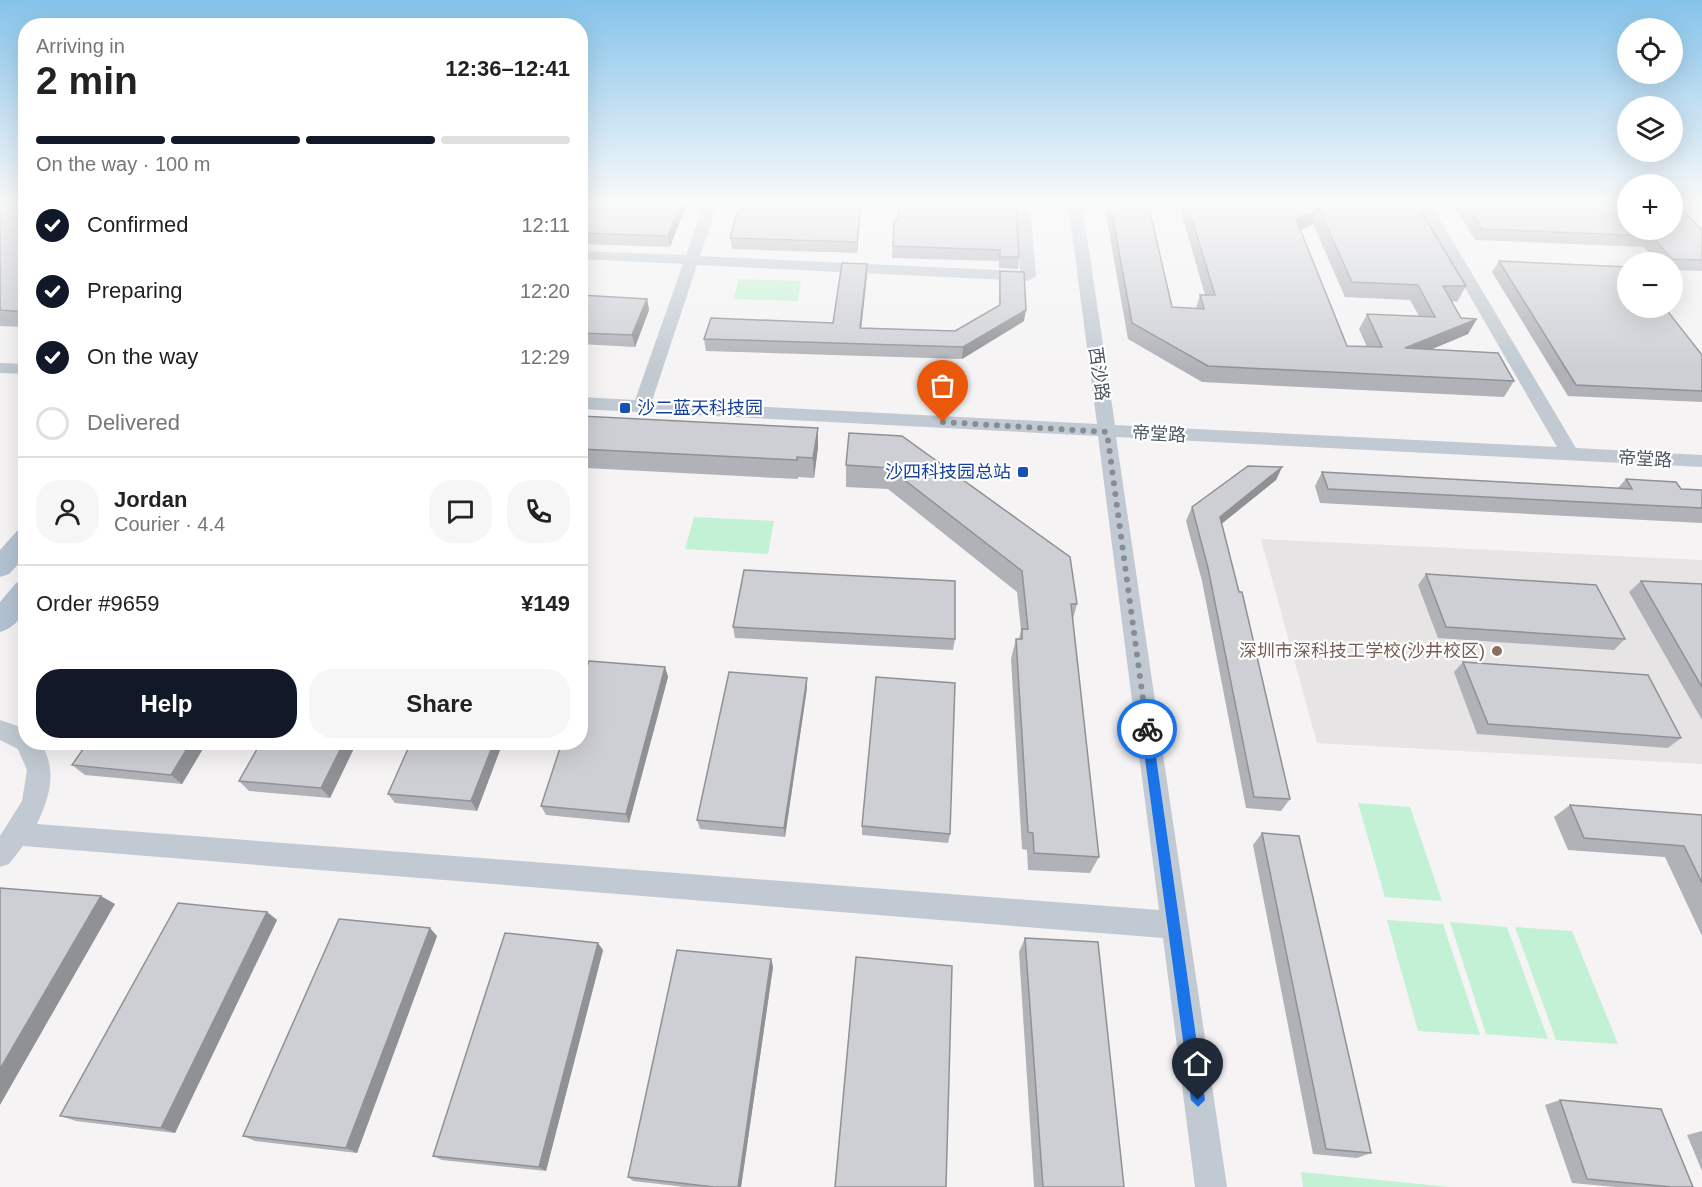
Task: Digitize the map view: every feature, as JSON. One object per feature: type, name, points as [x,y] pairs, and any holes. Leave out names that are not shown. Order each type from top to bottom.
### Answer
[{"type":"main road","points":[[0,567],[18,547]]},
{"type":"main road","points":[[0,621],[18,600]]},
{"type":"street","points":[[656,258],[1028,276],[1027,258]]},
{"type":"street","name":"西沙路","points":[[1083,258],[1173,925],[1211,1187]]},
{"type":"street","points":[[1451,258],[1567,448]]},
{"type":"street","points":[[644,400],[692,260]]},
{"type":"street","points":[[0,368],[18,369]]},
{"type":"street","name":"帝堂路","points":[[588,392],[644,400],[1567,448],[1702,461]]},
{"type":"street","name":"帝堂路","points":[[588,403],[644,400]]},
{"type":"street","name":"帝堂路","points":[[1567,448],[1702,448]]},
{"type":"street","points":[[0,730],[18,737]]},
{"type":"street","points":[[0,855],[17,834],[32,809],[38,792],[40,772],[36,756],[32,750]]},
{"type":"street","points":[[17,834],[1173,925]]},
{"type":"shaded area","name":"深圳市深科技工学校(沙井校区)","points":[[1261,539],[1702,560],[1702,764],[1317,743]]},
{"type":"green space","points":[[738,279],[801,281],[798,301],[734,299]]},
{"type":"green space","points":[[694,517],[774,521],[768,554],[685,549]]},
{"type":"green space","points":[[1358,803],[1410,807],[1442,901],[1385,897]]},
{"type":"green space","points":[[1387,920],[1443,924],[1480,1035],[1418,1031]]},
{"type":"green space","points":[[1450,922],[1507,927],[1548,1039],[1486,1034]]},
{"type":"green space","points":[[1515,927],[1572,931],[1618,1044],[1556,1040]]},
{"type":"green space","points":[[1301,1172],[1449,1187],[1303,1187]]},
{"type":"building","points":[[0,258],[18,258],[18,311],[0,310]]},
{"type":"building","points":[[1120,258],[1161,258],[1172,307],[1204,309],[1200,295],[1215,295],[1204,258],[1312,258],[1347,346],[1382,347],[1367,314],[1435,317],[1418,285],[1352,282],[1341,258],[1449,258],[1466,286],[1443,286],[1461,318],[1477,319],[1405,348],[1498,353],[1514,381],[1208,366],[1132,323]]},
{"type":"building","points":[[1683,258],[1702,258],[1683,259]]},
{"type":"building","points":[[1499,261],[1617,266],[1617,318],[1673,318],[1702,355],[1702,391],[1576,385]]},
{"type":"building","points":[[842,263],[867,264],[860,328],[955,331],[1000,305],[1000,271],[1024,272],[1026,310],[963,347],[704,339],[711,318],[833,323]]},
{"type":"building","points":[[588,295],[647,299],[632,335],[588,333]]},
{"type":"building","points":[[588,416],[818,428],[813,458],[797,457],[797,460],[588,449]]},
{"type":"building","points":[[849,433],[902,436],[1070,557],[1077,604],[1071,604],[1099,857],[1034,853],[1033,833],[1028,832],[1016,639],[1022,639],[1022,629],[1028,629],[1022,571],[889,468],[846,465]]},
{"type":"building","points":[[1248,466],[1282,467],[1220,517],[1239,592],[1242,592],[1290,799],[1254,797],[1208,568],[1192,507]]},
{"type":"building","points":[[1322,472],[1632,489],[1626,479],[1676,482],[1681,489],[1702,490],[1702,508],[1328,489]]},
{"type":"building","points":[[744,570],[955,581],[955,639],[733,627]]},
{"type":"building","points":[[1426,574],[1596,585],[1625,639],[1446,627]]},
{"type":"building","points":[[1641,581],[1702,584],[1702,687]]},
{"type":"building","points":[[589,661],[665,667],[626,814],[541,806],[559,750],[588,750]]},
{"type":"building","points":[[1463,662],[1648,675],[1681,738],[1488,724]]},
{"type":"building","points":[[729,672],[807,678],[784,828],[697,820]]},
{"type":"building","points":[[876,677],[955,683],[950,834],[862,826]]},
{"type":"building","points":[[82,750],[186,750],[171,775],[72,765]]},
{"type":"building","points":[[256,750],[340,750],[321,788],[239,781]]},
{"type":"building","points":[[407,750],[491,750],[471,801],[388,794]]},
{"type":"building","points":[[1570,805],[1702,815],[1702,883],[1684,846],[1584,838]]},
{"type":"building","points":[[1262,833],[1299,836],[1371,1153],[1326,1149]]},
{"type":"building","points":[[0,888],[101,896],[0,1069]]},
{"type":"building","points":[[178,903],[267,912],[161,1128],[60,1116]]},
{"type":"building","points":[[339,919],[430,928],[346,1148],[243,1136]]},
{"type":"building","points":[[505,933],[598,943],[539,1167],[433,1156]]},
{"type":"building","points":[[1025,938],[1098,942],[1124,1187],[1043,1187]]},
{"type":"building","points":[[677,950],[771,959],[738,1187],[714,1187],[628,1177]]},
{"type":"building","points":[[856,957],[952,966],[946,1187],[835,1187]]},
{"type":"building","points":[[1560,1100],[1661,1109],[1693,1187],[1587,1179]]},
{"type":"way so far","points":[[943,422],[1107,432],[1147,729]]},
{"type":"place","name":"沙二蓝天科技园","points":[[625,408]]},
{"type":"place","name":"沙四科技园总站","points":[[1023,472]]},
{"type":"place","name":"深圳市深科技工学校(沙井校区)","points":[[1497,651]]},
{"type":"route","points":[[1147,729],[1198,1100]]}]
